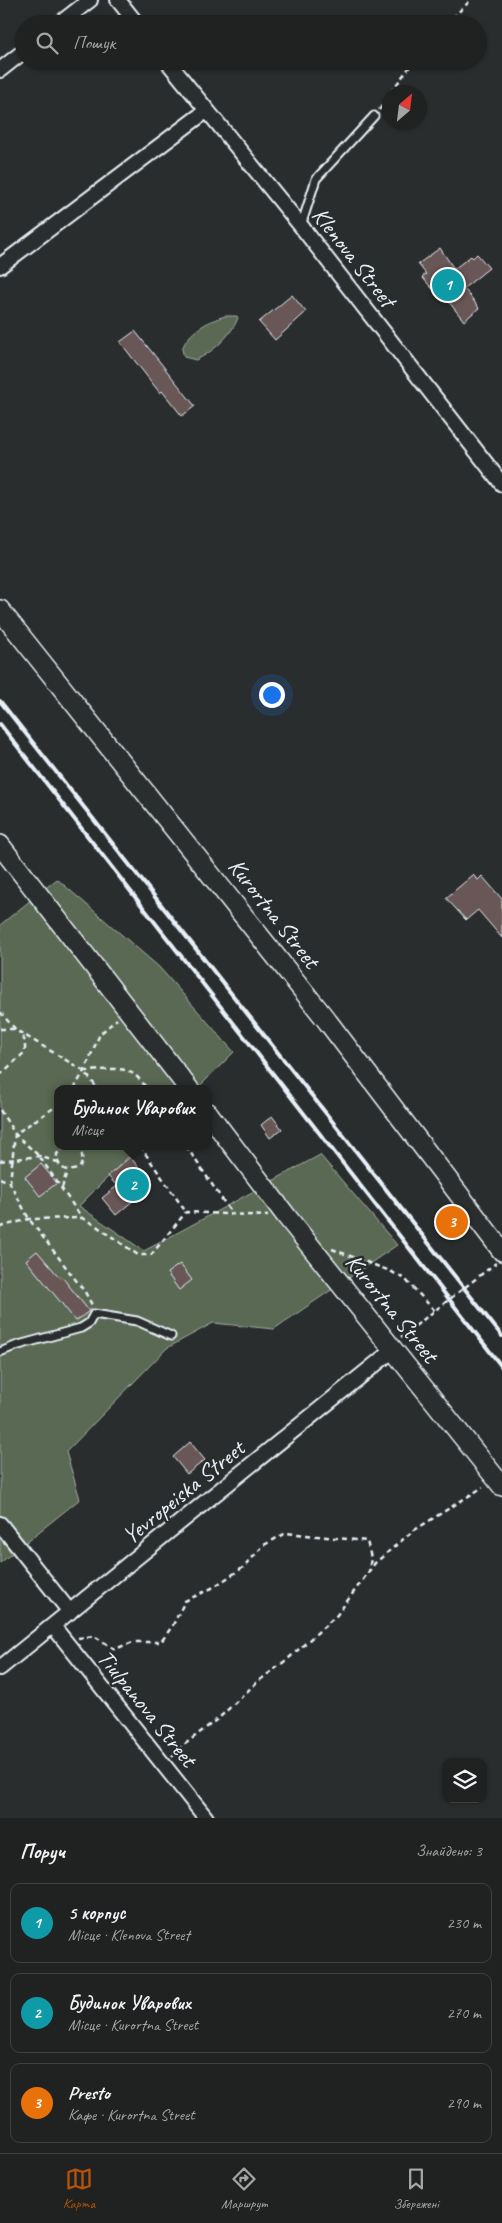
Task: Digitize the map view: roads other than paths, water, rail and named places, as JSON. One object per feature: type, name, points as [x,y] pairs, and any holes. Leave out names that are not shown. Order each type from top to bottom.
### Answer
[{"type":"street","points":[[71,15],[90,0]]},
{"type":"street","points":[[118,0],[130,15]]},
{"type":"street","points":[[0,70],[15,58]]},
{"type":"street","name":"Klenova Street","points":[[174,70],[301,226],[502,484]]},
{"type":"street","points":[[0,266],[206,111]]},
{"type":"street","name":"Kurortna Street","points":[[0,610],[328,1022],[502,1251]]},
{"type":"street","points":[[0,845],[186,1085]]},
{"type":"street","name":"Kurortna Street","points":[[212,1118],[287,1217],[499,1482]]},
{"type":"street","name":"Yevropeiska Street","points":[[0,1668],[392,1348]]},
{"type":"street","points":[[0,1524],[70,1612]]},
{"type":"street","name":"Tiulpanova Street","points":[[53,1626],[206,1818]]},
{"type":"lane","points":[[301,226],[316,179],[374,116]]},
{"type":"lane","points":[[0,1352],[81,1328],[89,1322],[94,1314],[137,1321],[171,1336]]},
{"type":"railway","points":[[0,701],[502,1336]]},
{"type":"railway","points":[[0,724],[502,1367]]},
{"type":"place","name":"5 корпус","points":[[448,285]]},
{"type":"place","name":"Будинок Уварових","points":[[133,1185]]},
{"type":"place","name":"Presto","points":[[452,1222]]}]
